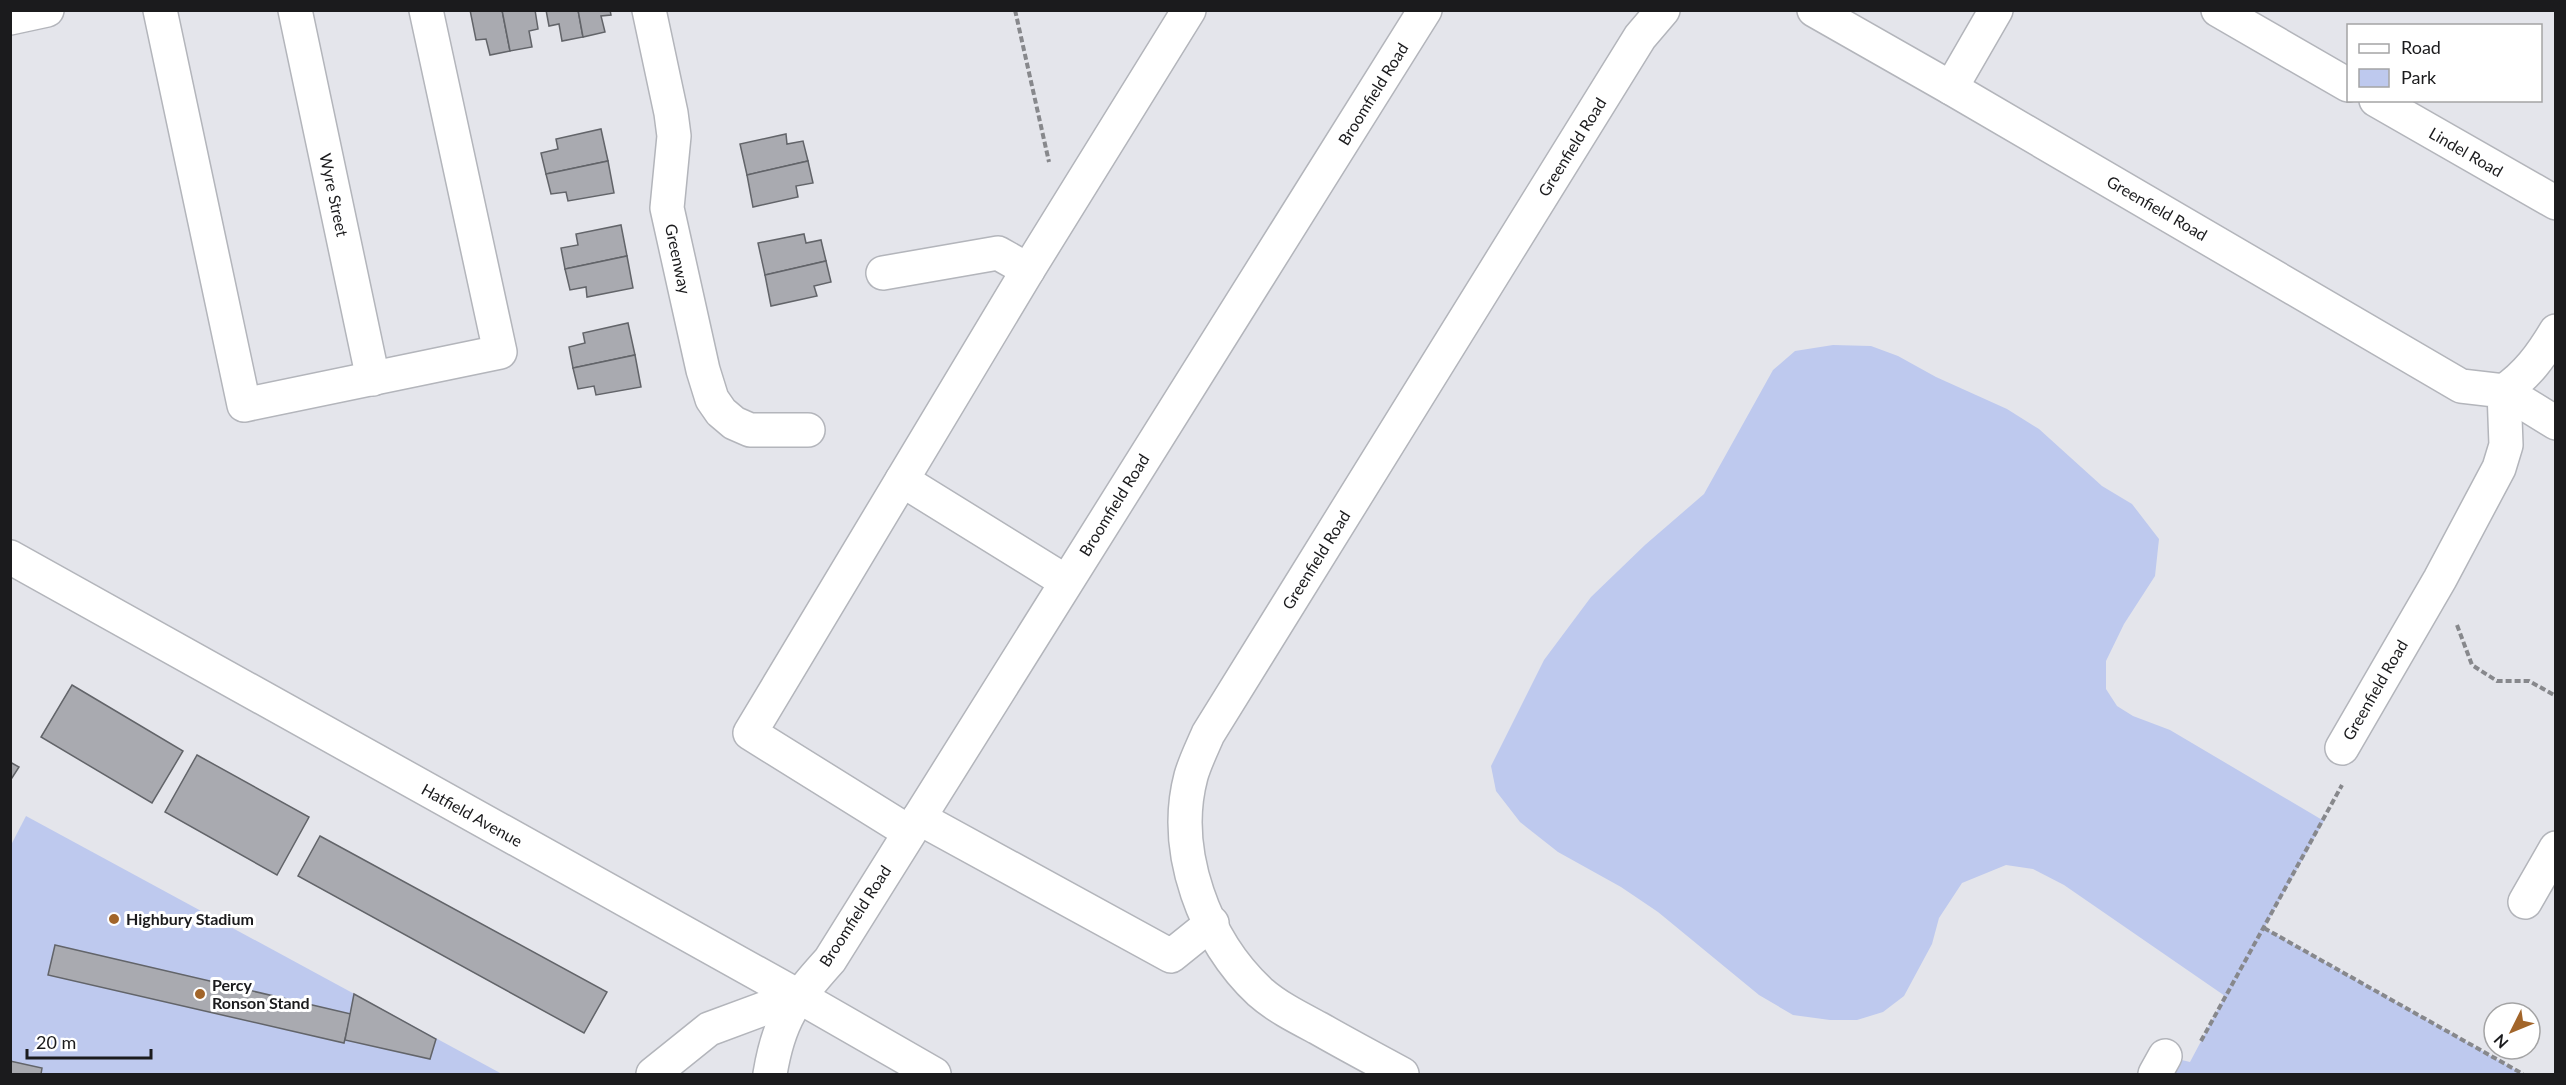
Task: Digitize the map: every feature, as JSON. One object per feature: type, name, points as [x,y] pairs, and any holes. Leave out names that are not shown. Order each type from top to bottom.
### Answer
[{"type":"street","points":[[10,18],[47,10]]},
{"type":"street","points":[[160,10],[244,405],[500,352],[426,10]]},
{"type":"street","name":"Wyre Street","points":[[295,10],[373,380]]},
{"type":"street","name":"Greenway","points":[[649,10],[674,136],[668,208],[703,370],[712,399],[727,418],[750,430],[808,430]]},
{"type":"street","points":[[1189,10],[1028,270],[750,733],[914,825],[1171,956],[1212,923]]},
{"type":"street","name":"Broomfield Road","points":[[771,1074],[782,1025],[798,996],[830,960],[1065,581],[1425,10]]},
{"type":"street","name":"Greenfield Road","points":[[1402,1074],[1291,1013],[1261,993],[1232,959],[1194,884],[1185,813],[1191,776],[1208,734],[1640,37],[1663,10]]},
{"type":"street","name":"Greenfield Road","points":[[1814,10],[2461,386],[2504,392],[2506,445],[2499,468],[2440,579],[2342,747]]},
{"type":"street","points":[[1951,88],[1996,10]]},
{"type":"street","points":[[2218,10],[2347,84]]},
{"type":"street","name":"Lindel Road","points":[[2379,102],[2556,203]]},
{"type":"street","points":[[883,273],[998,253],[1028,270]]},
{"type":"street","points":[[2556,331],[2542,355],[2523,377],[2504,392],[2556,423]]},
{"type":"street","points":[[902,480],[1065,581]]},
{"type":"street","name":"Hatfield Avenue","points":[[10,557],[934,1074]]},
{"type":"street","points":[[2525,902],[2556,848]]},
{"type":"street","points":[[653,1074],[709,1029],[798,996]]},
{"type":"path","points":[[1015,10],[1061,216]]},
{"type":"path","points":[[2440,579],[2472,665],[2497,681],[2529,681],[2556,696]]},
{"type":"path","name":"Greenfield Road","points":[[2160,1065],[2190,1062],[2356,760],[2342,747]]},
{"type":"path","points":[[2264,928],[2523,1074]]},
{"type":"green space","points":[[1833,345],[1871,346],[1898,356],[1936,377],[2007,409],[2039,429],[2102,486],[2132,504],[2159,539],[2155,576],[2124,624],[2106,661],[2106,689],[2117,706],[2133,716],[2170,730],[2324,821],[2264,928],[2482,1051],[2482,1061],[2500,1061],[2523,1074],[2155,1074],[2165,1056],[2190,1062],[2225,996],[2064,885],[2033,869],[2006,865],[1962,883],[1939,918],[1932,944],[1904,996],[1883,1012],[1857,1020],[1830,1020],[1793,1015],[1759,995],[1658,912],[1621,887],[1558,852],[1520,822],[1496,791],[1491,766],[1544,660],[1591,597],[1645,545],[1704,494],[1773,370],[1795,351]]},
{"type":"green space","name":"Highbury Stadium","points":[[26,816],[502,1074],[11,1074],[11,845]]},
{"type":"building","points":[[470,10],[502,10],[510,51],[490,55],[486,39],[476,40]]},
{"type":"building","points":[[502,10],[535,10],[538,29],[529,31],[532,47],[510,51]]},
{"type":"building","points":[[546,10],[578,10],[583,37],[562,41],[559,24],[549,26]]},
{"type":"building","points":[[578,10],[610,10],[611,15],[601,16],[605,32],[583,37]]},
{"type":"building","points":[[601,129],[608,161],[546,174],[541,153],[558,149],[556,139]]},
{"type":"building","points":[[786,134],[787,144],[803,141],[808,161],[747,175],[740,144]]},
{"type":"building","points":[[608,161],[614,193],[568,201],[566,192],[551,194],[546,174]]},
{"type":"building","points":[[808,161],[813,183],[796,186],[798,197],[753,207],[747,175]]},
{"type":"building","points":[[621,225],[627,256],[565,269],[561,248],[578,245],[576,234]]},
{"type":"building","points":[[804,234],[806,243],[821,240],[826,261],[765,275],[758,243]]},
{"type":"building","points":[[627,256],[633,288],[587,297],[586,287],[570,290],[565,269]]},
{"type":"building","points":[[826,261],[831,282],[814,286],[817,296],[771,306],[765,275]]},
{"type":"building","points":[[628,323],[635,355],[573,368],[569,347],[585,343],[583,333]]},
{"type":"building","points":[[635,355],[641,387],[596,395],[594,386],[578,389],[573,368]]},
{"type":"building","points":[[72,685],[183,751],[152,803],[41,737]]},
{"type":"building","points":[[197,755],[309,817],[277,875],[165,812]]},
{"type":"building","points":[[10,762],[19,767],[10,781]]},
{"type":"building","points":[[320,836],[607,992],[584,1033],[298,876]]},
{"type":"building","name":"Percy Ronson Stand","points":[[55,945],[351,1014],[344,1043],[48,975]]},
{"type":"building","points":[[354,994],[436,1039],[430,1059],[345,1040]]},
{"type":"building","points":[[10,1061],[42,1068],[41,1074],[10,1074]]},
{"type":"place","name":"Highbury Stadium","points":[[114,919]]},
{"type":"place","name":"Percy Ronson Stand","points":[[200,994]]}]
